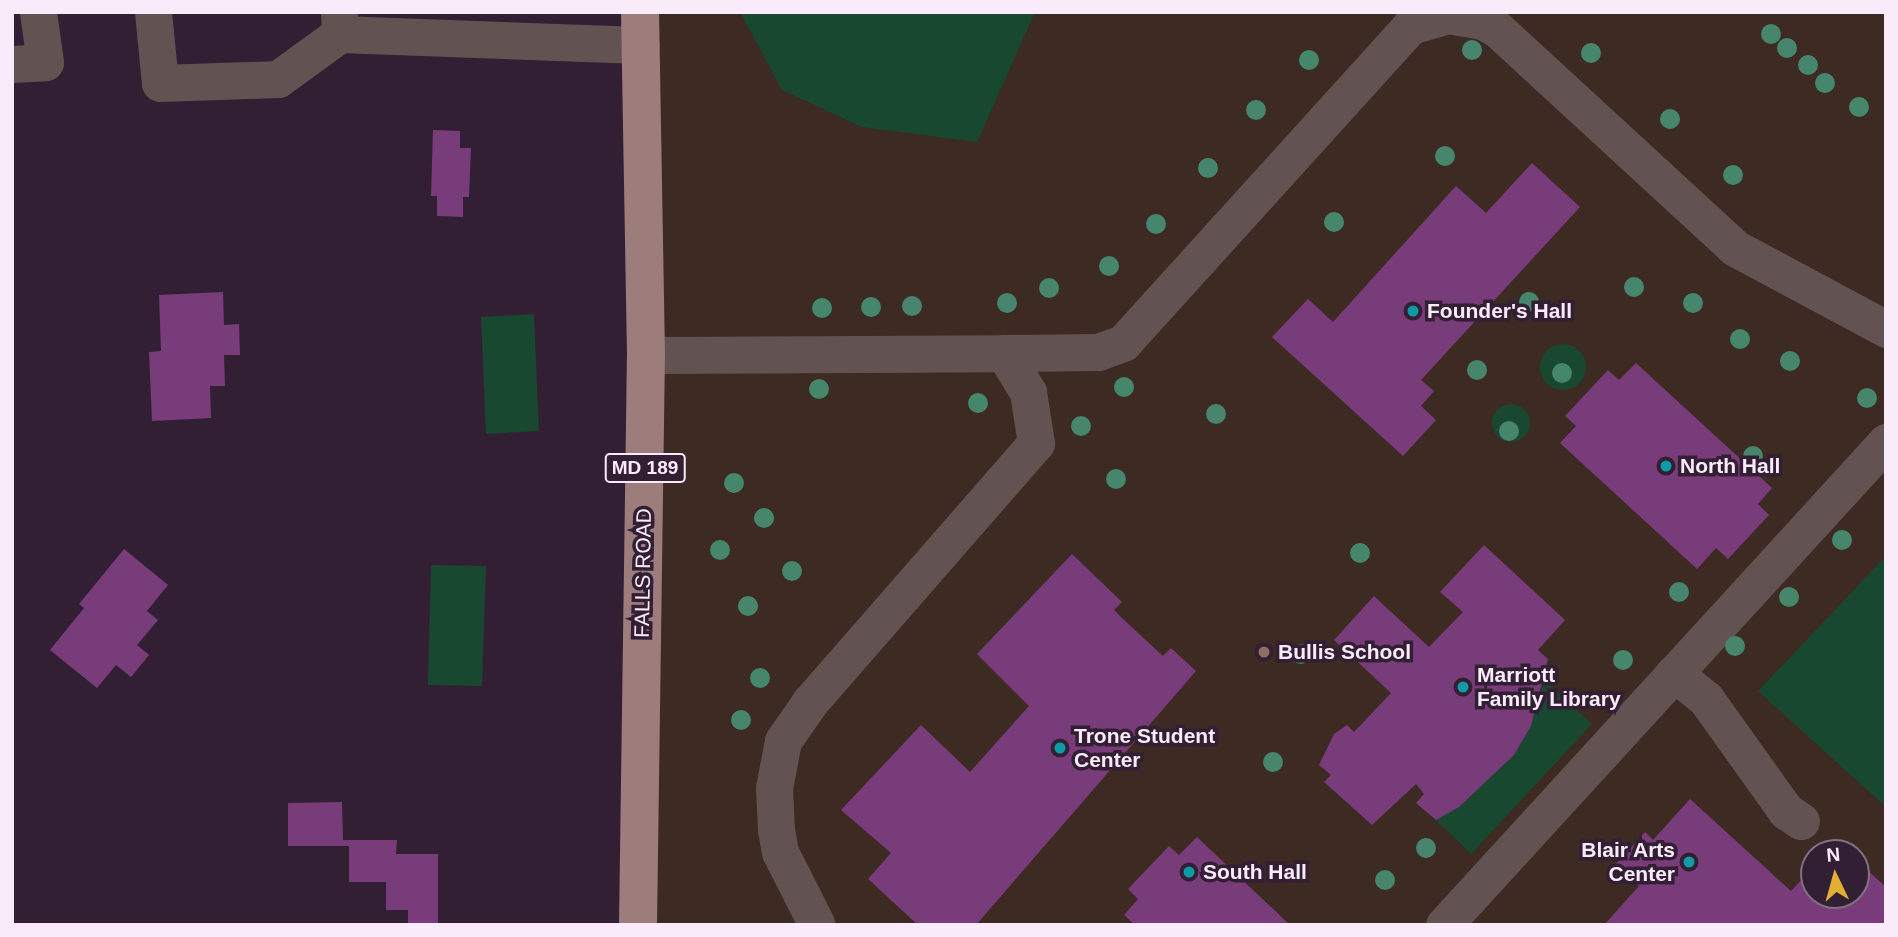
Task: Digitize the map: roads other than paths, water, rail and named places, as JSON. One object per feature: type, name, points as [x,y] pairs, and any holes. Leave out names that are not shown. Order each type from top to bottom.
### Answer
[{"type":"main road","name":"FALLS ROAD","points":[[639,925],[646,355],[641,29]]},
{"type":"lane","points":[[12,64],[45,62],[38,12]]},
{"type":"lane","points":[[153,12],[160,83],[278,79],[340,23],[641,29]]},
{"type":"lane","points":[[646,355],[1098,352],[1124,343],[1410,26],[1432,17],[1466,14],[1497,29],[1735,248],[1886,329]]},
{"type":"lane","points":[[816,923],[780,852],[775,830],[774,788],[783,741],[816,695],[1036,443],[1028,392],[1004,353]]},
{"type":"lane","points":[[1444,925],[1886,442]]},
{"type":"lane","points":[[1674,673],[1706,699],[1786,811],[1801,821]]},
{"type":"place","name":"Founder's Hall","points":[[1413,311]]},
{"type":"place","name":"North Hall","points":[[1666,466]]},
{"type":"place","name":"Bullis School","points":[[1264,652]]},
{"type":"place","name":"Marriott Family Library","points":[[1463,687]]},
{"type":"place","name":"Trone Student Center","points":[[1060,748]]},
{"type":"place","name":"Blair Arts Center","points":[[1689,862]]},
{"type":"place","name":"South Hall","points":[[1189,872]]}]
